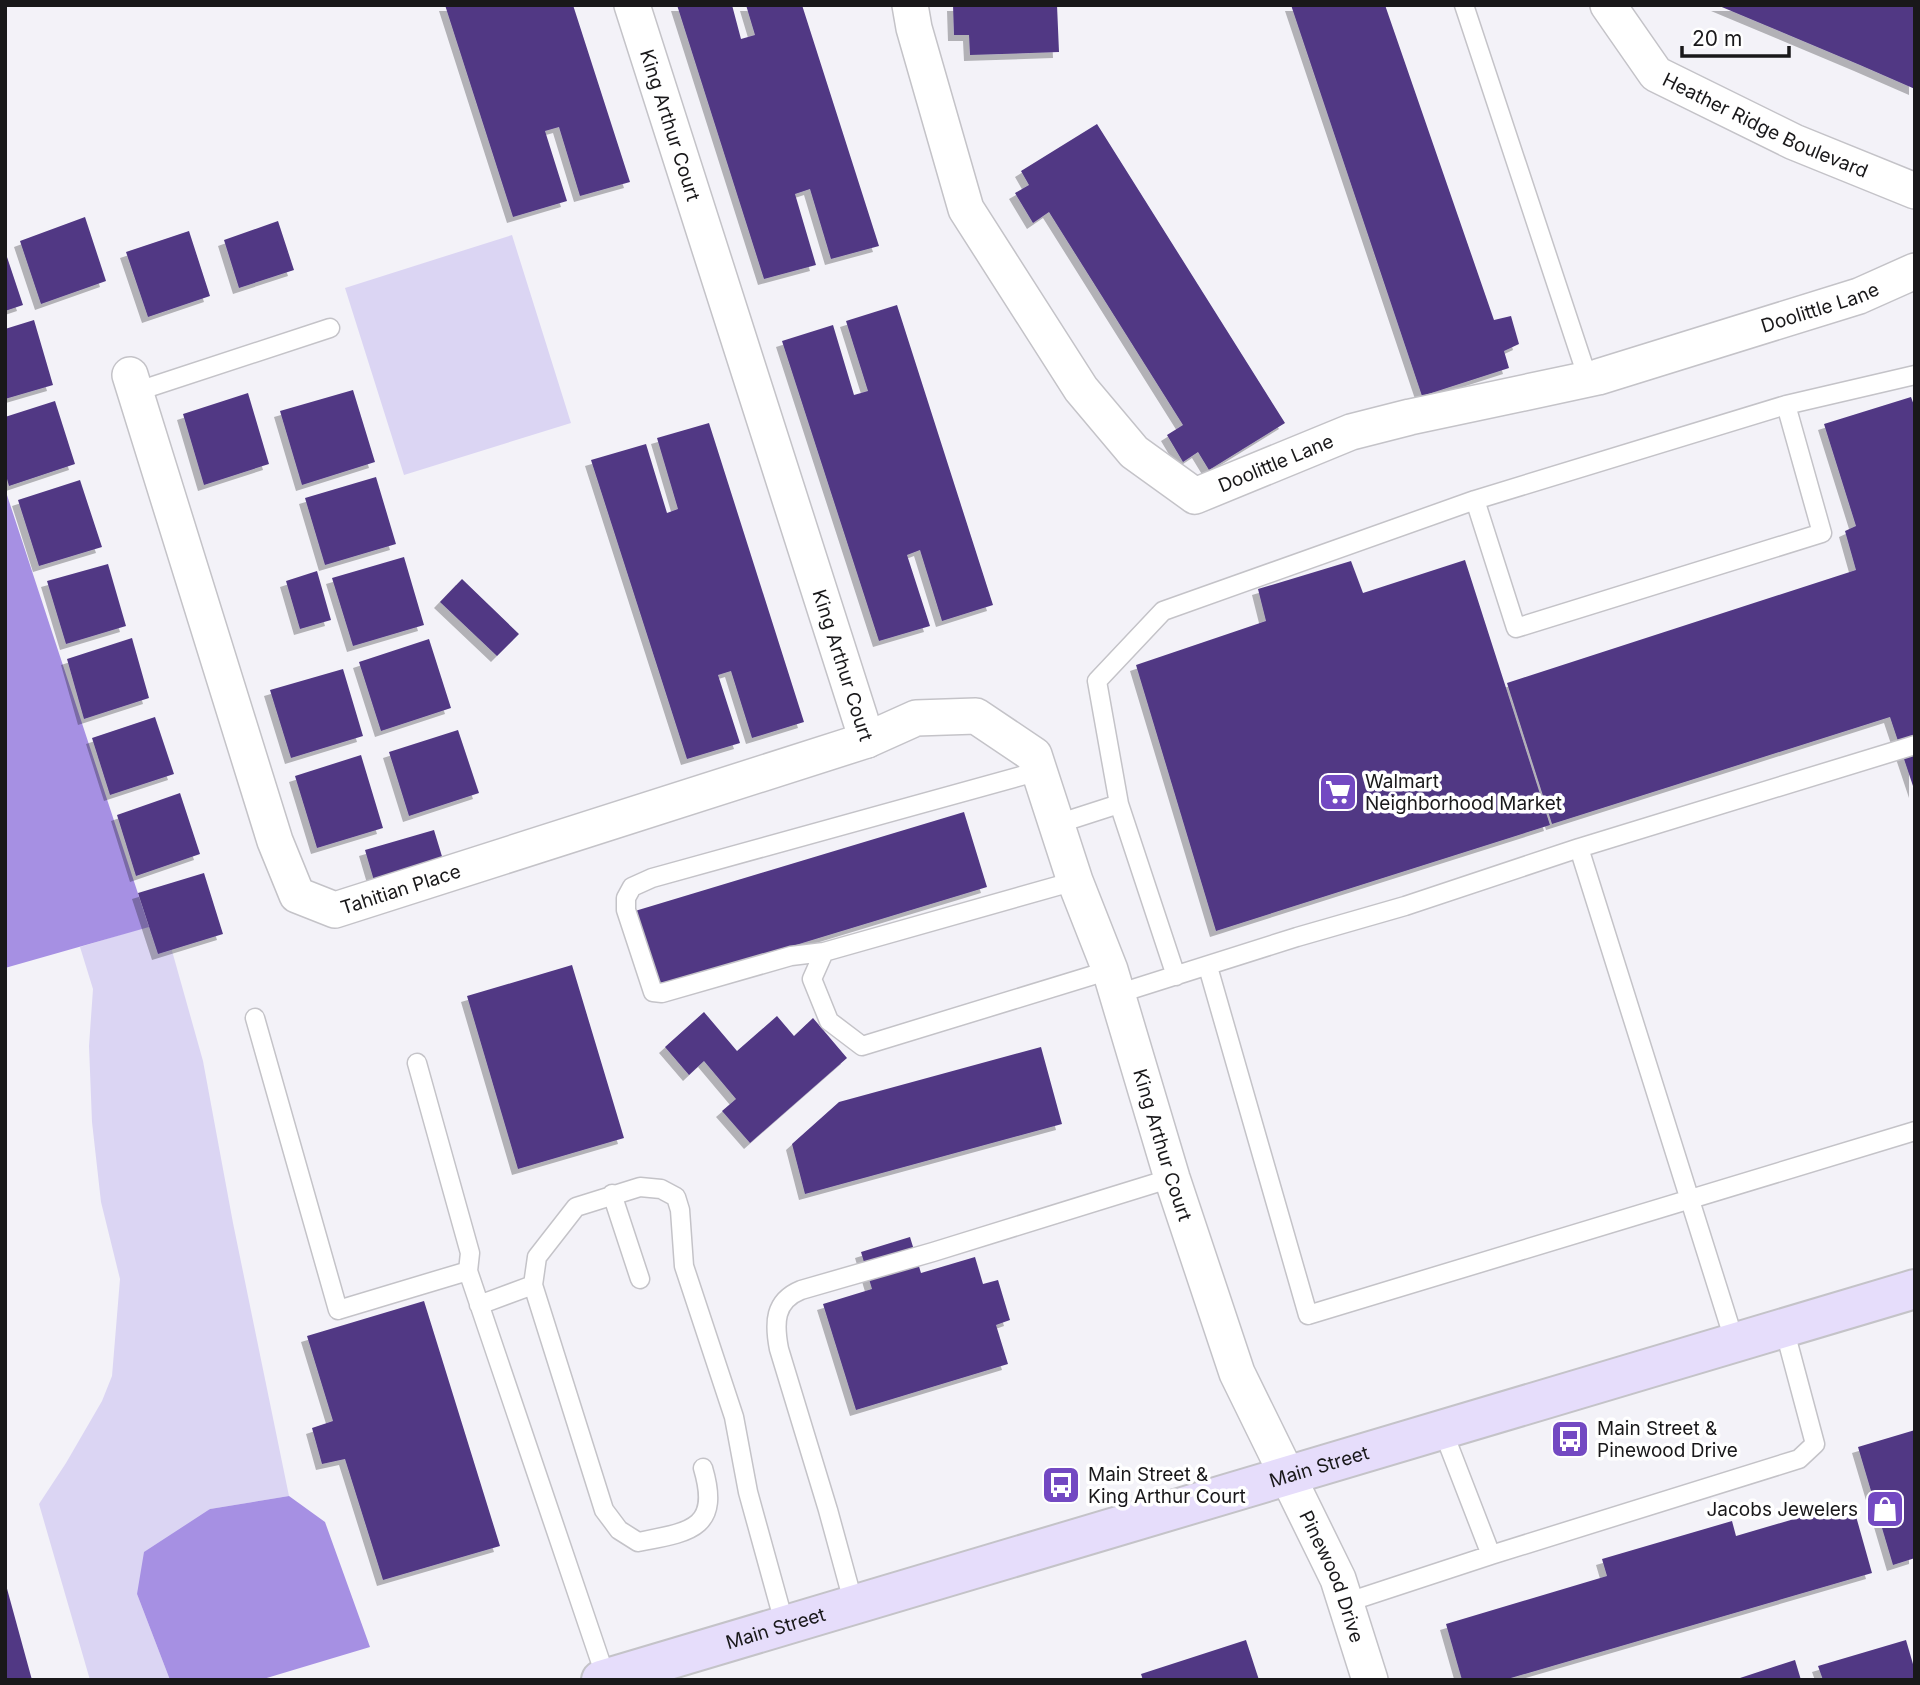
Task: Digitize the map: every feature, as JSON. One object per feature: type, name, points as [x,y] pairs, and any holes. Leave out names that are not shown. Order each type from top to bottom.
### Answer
[{"type":"main road","name":"Main Street","points":[[604,1679],[1915,1289]]},
{"type":"street","name":"King Arthur Court","points":[[632,5],[867,740],[916,718],[976,716],[1034,755],[1075,881],[1114,982],[1172,1178],[1237,1373],[1287,1478]]},
{"type":"street","name":"Doolittle Lane","points":[[910,5],[914,28],[966,209],[1081,389],[1135,452],[1195,496],[1352,432],[1588,379],[1859,296],[1915,271]]},
{"type":"street","name":"Heather Ridge Boulevard","points":[[1608,5],[1656,74],[1794,142],[1915,191]]},
{"type":"street","name":"Tahitian Place","points":[[132,383],[275,841],[297,895],[335,910],[867,740]]},
{"type":"street","name":"Pinewood Drive","points":[[1287,1478],[1338,1579],[1370,1680]]},
{"type":"lane","points":[[1464,5],[1588,379]]},
{"type":"lane","points":[[132,383],[330,328]]},
{"type":"lane","points":[[1176,976],[1119,804],[1097,681],[1163,611],[1475,500],[1786,405],[1915,375]]},
{"type":"lane","points":[[1475,500],[1516,628],[1822,533],[1786,405]]},
{"type":"lane","points":[[824,952],[812,979],[829,1021],[862,1046],[1114,982],[1176,976],[1208,967],[1915,744]]},
{"type":"lane","points":[[1039,772],[652,878],[632,887],[626,898],[626,910],[653,992],[662,993],[791,956],[824,952],[1075,881]]},
{"type":"lane","points":[[1057,824],[1119,804]]},
{"type":"lane","points":[[1579,848],[1735,1343]]},
{"type":"lane","points":[[1208,967],[1308,1315],[1915,1130]]},
{"type":"lane","points":[[255,1018],[338,1310],[468,1271]]},
{"type":"lane","points":[[417,1063],[470,1253],[468,1271],[604,1679]]},
{"type":"lane","points":[[854,1605],[779,1349],[777,1325],[783,1301],[801,1290],[1172,1178]]},
{"type":"lane","points":[[703,1468],[710,1492],[707,1514],[694,1527],[671,1536],[638,1542],[619,1530],[604,1510],[533,1285],[537,1256],[576,1207],[640,1186],[661,1189],[676,1197],[680,1210],[684,1266],[734,1416],[748,1492],[785,1626]]},
{"type":"lane","points":[[612,1194],[640,1279]]},
{"type":"lane","points":[[480,1305],[533,1285]]},
{"type":"lane","points":[[1345,1602],[1799,1460],[1815,1444],[1784,1328]]},
{"type":"lane","points":[[1443,1431],[1491,1555]]},
{"type":"shaded area","points":[[512,235],[571,423],[404,475],[345,288]]},
{"type":"shaded area","points":[[5,489],[149,927],[5,968]]},
{"type":"shaded area","points":[[149,926],[167,933],[203,1061],[289,1496],[210,1509],[137,1594],[170,1680],[90,1680],[39,1504],[102,1401],[112,1376],[120,1279],[101,1202],[92,1122],[89,1046],[93,989],[80,947]]},
{"type":"shaded area","points":[[289,1496],[325,1522],[370,1647],[260,1680],[170,1680],[137,1594],[144,1552],[210,1509]]},
{"type":"building","points":[[445,5],[573,5],[630,182],[580,196],[559,127],[545,131],[567,201],[513,217]]},
{"type":"building","points":[[677,5],[732,5],[741,39],[755,35],[746,5],[802,5],[879,246],[831,259],[810,189],[795,194],[816,265],[764,279]]},
{"type":"building","points":[[953,5],[1057,5],[1059,52],[970,55],[969,35],[954,35]]},
{"type":"building","points":[[1291,5],[1385,5],[1494,320],[1511,316],[1519,344],[1504,351],[1509,368],[1422,396]]},
{"type":"building","points":[[1717,5],[1915,5],[1915,89],[1860,65]]},
{"type":"building","points":[[1097,124],[1285,423],[1209,470],[1198,452],[1183,462],[1167,435],[1183,425],[1049,212],[1033,223],[1015,193],[1029,185],[1021,171]]},
{"type":"building","points":[[85,217],[106,281],[41,304],[20,241]]},
{"type":"building","points":[[278,221],[294,270],[239,288],[224,240]]},
{"type":"building","points":[[189,231],[210,296],[148,317],[126,252]]},
{"type":"building","points":[[5,251],[23,305],[5,311]]},
{"type":"building","points":[[897,305],[993,605],[942,621],[920,550],[907,555],[930,626],[879,641],[782,341],[833,325],[854,395],[868,391],[846,321]]},
{"type":"building","points":[[34,320],[53,385],[5,399],[5,329]]},
{"type":"building","points":[[353,390],[375,462],[302,485],[280,411]]},
{"type":"building","points":[[248,393],[269,464],[204,485],[183,414]]},
{"type":"building","points":[[1911,397],[1915,408],[1915,792],[1890,717],[1552,824],[1507,683],[1856,570],[1845,531],[1856,526],[1824,424]]},
{"type":"building","points":[[55,401],[75,464],[9,486],[5,472],[5,417]]},
{"type":"building","points":[[709,423],[804,722],[752,738],[731,671],[718,675],[740,743],[687,759],[591,460],[646,444],[667,513],[678,509],[657,438]]},
{"type":"building","points":[[376,477],[396,544],[325,565],[305,498]]},
{"type":"building","points":[[80,480],[102,547],[39,566],[18,500]]},
{"type":"building","points":[[404,557],[424,625],[353,646],[332,578]]},
{"type":"building","points":[[1465,560],[1550,825],[1216,931],[1136,665],[1266,621],[1258,589],[1351,561],[1363,593]]},
{"type":"building","points":[[108,564],[126,626],[66,644],[47,581]]},
{"type":"building","points":[[317,571],[331,620],[300,629],[286,581]]},
{"type":"building","points":[[462,579],[519,634],[497,656],[440,602]]},
{"type":"building","points":[[132,638],[149,698],[84,719],[67,659]]},
{"type":"building","points":[[429,639],[451,708],[381,731],[359,662]]},
{"type":"building","points":[[343,669],[363,736],[291,758],[270,690]]},
{"type":"building","points":[[155,717],[174,774],[110,795],[92,738]]},
{"type":"building","points":[[458,730],[479,793],[409,816],[389,752]]},
{"type":"building","points":[[361,755],[383,828],[317,848],[295,776]]},
{"type":"building","points":[[180,793],[200,854],[136,876],[117,815]]},
{"type":"building","points":[[964,812],[987,887],[657,987],[635,911]]},
{"type":"building","points":[[434,830],[444,863],[375,884],[365,850]]},
{"type":"building","points":[[204,873],[223,934],[158,954],[138,893]]},
{"type":"building","points":[[572,965],[624,1138],[518,1169],[467,996]]},
{"type":"building","points":[[704,1012],[737,1051],[777,1016],[794,1036],[813,1018],[847,1058],[750,1143],[722,1111],[736,1099],[704,1061],[689,1075],[665,1047]]},
{"type":"building","points":[[1041,1047],[1062,1124],[805,1194],[792,1144],[839,1102]]},
{"type":"building","points":[[910,1237],[921,1273],[975,1257],[983,1284],[998,1280],[1010,1320],[996,1325],[1008,1364],[856,1410],[823,1304],[872,1289],[861,1252]]},
{"type":"building","points":[[424,1301],[500,1546],[383,1580],[345,1459],[322,1464],[312,1428],[333,1421],[307,1336]]},
{"type":"building","points":[[1915,1430],[1915,1558],[1893,1565],[1858,1447]]},
{"type":"building","points":[[1852,1502],[1872,1573],[1504,1680],[1462,1680],[1446,1624],[1607,1576],[1602,1559],[1732,1521],[1736,1536]]},
{"type":"building","points":[[6,1585],[32,1680],[5,1680]]},
{"type":"building","points":[[1246,1640],[1259,1680],[1143,1680],[1141,1674]]},
{"type":"building","points":[[1906,1640],[1915,1680],[1823,1680],[1818,1666]]},
{"type":"building","points":[[1795,1660],[1801,1680],[1737,1680],[1737,1679]]},
{"type":"place","name":"Walmart Neighborhood Market","points":[[1338,792]]},
{"type":"place","name":"Main Street & Pinewood Drive","points":[[1570,1439]]},
{"type":"place","name":"Main Street & King Arthur Court","points":[[1061,1485]]},
{"type":"place","name":"Jacobs Jewelers","points":[[1885,1509]]}]
